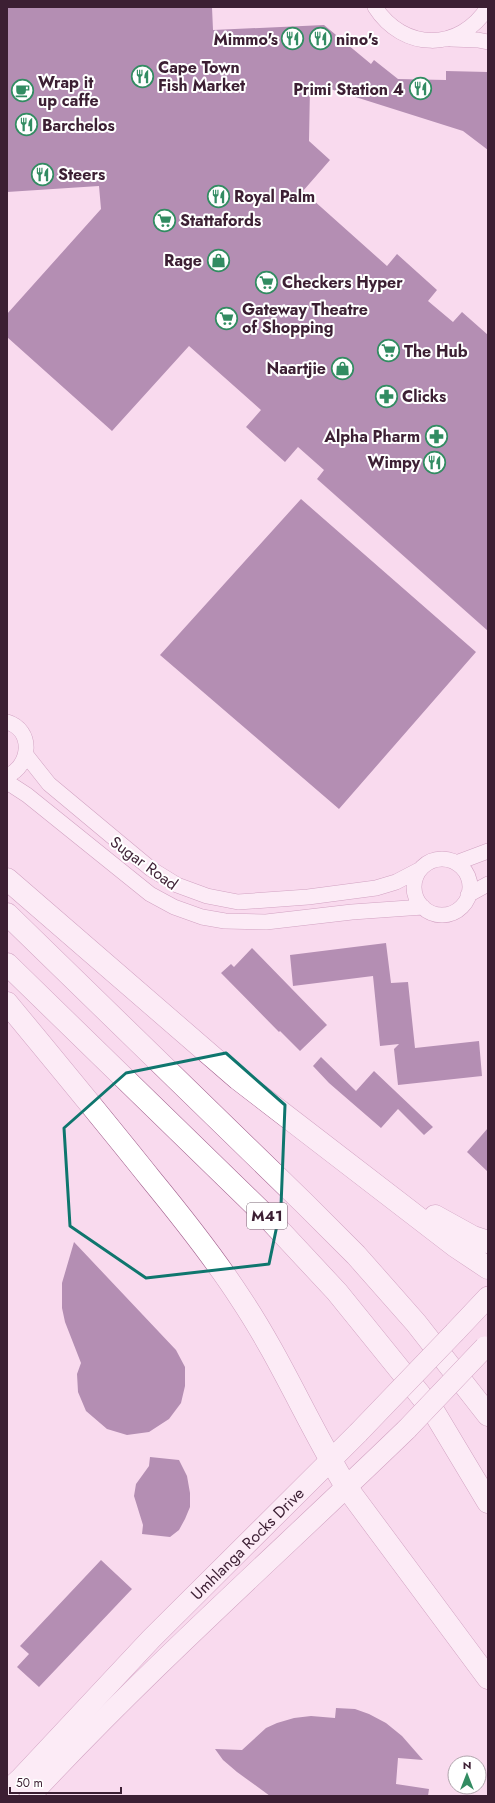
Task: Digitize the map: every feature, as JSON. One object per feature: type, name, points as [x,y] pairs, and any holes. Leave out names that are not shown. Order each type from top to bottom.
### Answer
[{"type":"highway","points":[[7,879],[238,1079],[281,1113],[370,1178],[455,1246],[488,1268]]},
{"type":"highway","name":"M41","points":[[7,914],[356,1255],[416,1323],[488,1415]]},
{"type":"highway","name":"M41","points":[[7,964],[269,1219],[337,1292],[434,1412],[488,1502]]},
{"type":"highway","points":[[7,1003],[187,1224],[240,1297],[268,1341],[330,1460],[347,1488],[488,1678]]},
{"type":"highway","points":[[370,1178],[473,1237],[488,1242]]},
{"type":"main road","name":"Umhlanga Rocks Drive","points":[[7,1791],[22,1778],[151,1639],[358,1433],[485,1300]]},
{"type":"main road","name":"Umhlanga Rocks Drive","points":[[30,1796],[63,1761],[216,1610],[347,1488],[488,1344]]},
{"type":"street","points":[[375,7],[382,17],[395,29],[411,37],[428,41],[478,40],[488,42]]},
{"type":"street","points":[[446,40],[460,35],[472,27],[483,16],[488,7]]},
{"type":"street","points":[[7,722],[15,726],[23,734],[27,747],[26,755],[22,764],[7,776]]},
{"type":"street","name":"Sugar Road","points":[[26,755],[49,784],[151,869],[177,884],[207,896],[238,902],[308,897],[376,888],[396,882],[419,870]]},
{"type":"street","name":"Sugar Road","points":[[7,782],[27,794],[150,894],[174,907],[202,917],[225,921],[266,922],[423,907]]},
{"type":"street","points":[[456,863],[488,851]]},
{"type":"street","points":[[437,859],[444,859],[456,863],[463,868],[468,877],[470,886],[468,895],[461,907],[448,914],[433,913],[423,907],[418,902],[414,890],[416,876],[419,870],[425,864],[437,859]]},
{"type":"street","points":[[468,895],[488,884]]},
{"type":"highlighted area","points":[[226,1053],[285,1105],[281,1206],[269,1264],[146,1278],[70,1226],[64,1128],[126,1073]]},
{"type":"building","name":"Gateway Theatre of Shopping","points":[[7,7],[212,7],[213,30],[324,25],[371,64],[374,60],[398,79],[446,80],[446,71],[488,72],[488,150],[463,131],[327,88],[310,87],[309,141],[330,160],[303,191],[387,266],[397,254],[437,290],[428,301],[453,322],[462,312],[488,335],[488,631],[317,479],[324,470],[298,447],[285,462],[246,427],[261,410],[189,346],[112,431],[7,337],[7,314],[101,209],[99,186],[7,192]]},
{"type":"building","points":[[301,499],[476,652],[339,809],[160,655]]},
{"type":"building","points":[[386,943],[391,983],[408,982],[415,1048],[479,1041],[482,1076],[398,1085],[394,1049],[399,1044],[380,1046],[373,976],[293,986],[290,955]]},
{"type":"building","points":[[252,948],[327,1025],[300,1051],[280,1031],[279,1032],[221,973],[231,964],[234,967]]},
{"type":"building","points":[[321,1057],[356,1091],[374,1071],[433,1127],[424,1135],[398,1109],[381,1128],[329,1083],[313,1066]]},
{"type":"building","points":[[488,1128],[488,1172],[467,1152]]},
{"type":"building","points":[[74,1242],[176,1350],[185,1367],[185,1386],[181,1403],[169,1419],[149,1432],[127,1435],[107,1429],[86,1411],[78,1392],[77,1374],[81,1363],[65,1322],[62,1308],[62,1283]]},
{"type":"building","points":[[150,1457],[179,1460],[187,1476],[190,1493],[190,1507],[179,1530],[170,1537],[142,1534],[143,1525],[134,1496],[136,1484],[149,1466]]},
{"type":"building","points":[[101,1560],[132,1589],[39,1687],[17,1667],[29,1654],[20,1646]]},
{"type":"building","points":[[336,1708],[355,1709],[369,1714],[386,1723],[402,1736],[423,1760],[398,1758],[396,1784],[429,1789],[428,1796],[270,1796],[237,1772],[223,1760],[215,1749],[242,1750],[266,1728],[277,1723],[294,1718],[311,1716],[335,1718]]},
{"type":"place","name":"Mimmo's","points":[[293,39]]},
{"type":"place","name":"nino's","points":[[320,39]]},
{"type":"place","name":"Cape Town Fish Market","points":[[142,76]]},
{"type":"place","name":"Primi Station 4","points":[[420,89]]},
{"type":"place","name":"Wrap it up caffe","points":[[23,91]]},
{"type":"place","name":"Barchelos","points":[[26,125]]},
{"type":"place","name":"Steers","points":[[42,174]]},
{"type":"place","name":"Royal Palm","points":[[218,196]]},
{"type":"place","name":"Stattafords","points":[[165,220]]},
{"type":"place","name":"Rage","points":[[218,260]]},
{"type":"place","name":"Checkers Hyper","points":[[267,282]]},
{"type":"place","name":"Gateway Theatre of Shopping","points":[[227,318]]},
{"type":"place","name":"The Hub","points":[[389,351]]},
{"type":"place","name":"Naartjie","points":[[342,368]]},
{"type":"place","name":"Clicks","points":[[387,396]]},
{"type":"place","name":"Alpha Pharm","points":[[436,436]]},
{"type":"place","name":"Wimpy","points":[[435,462]]}]
